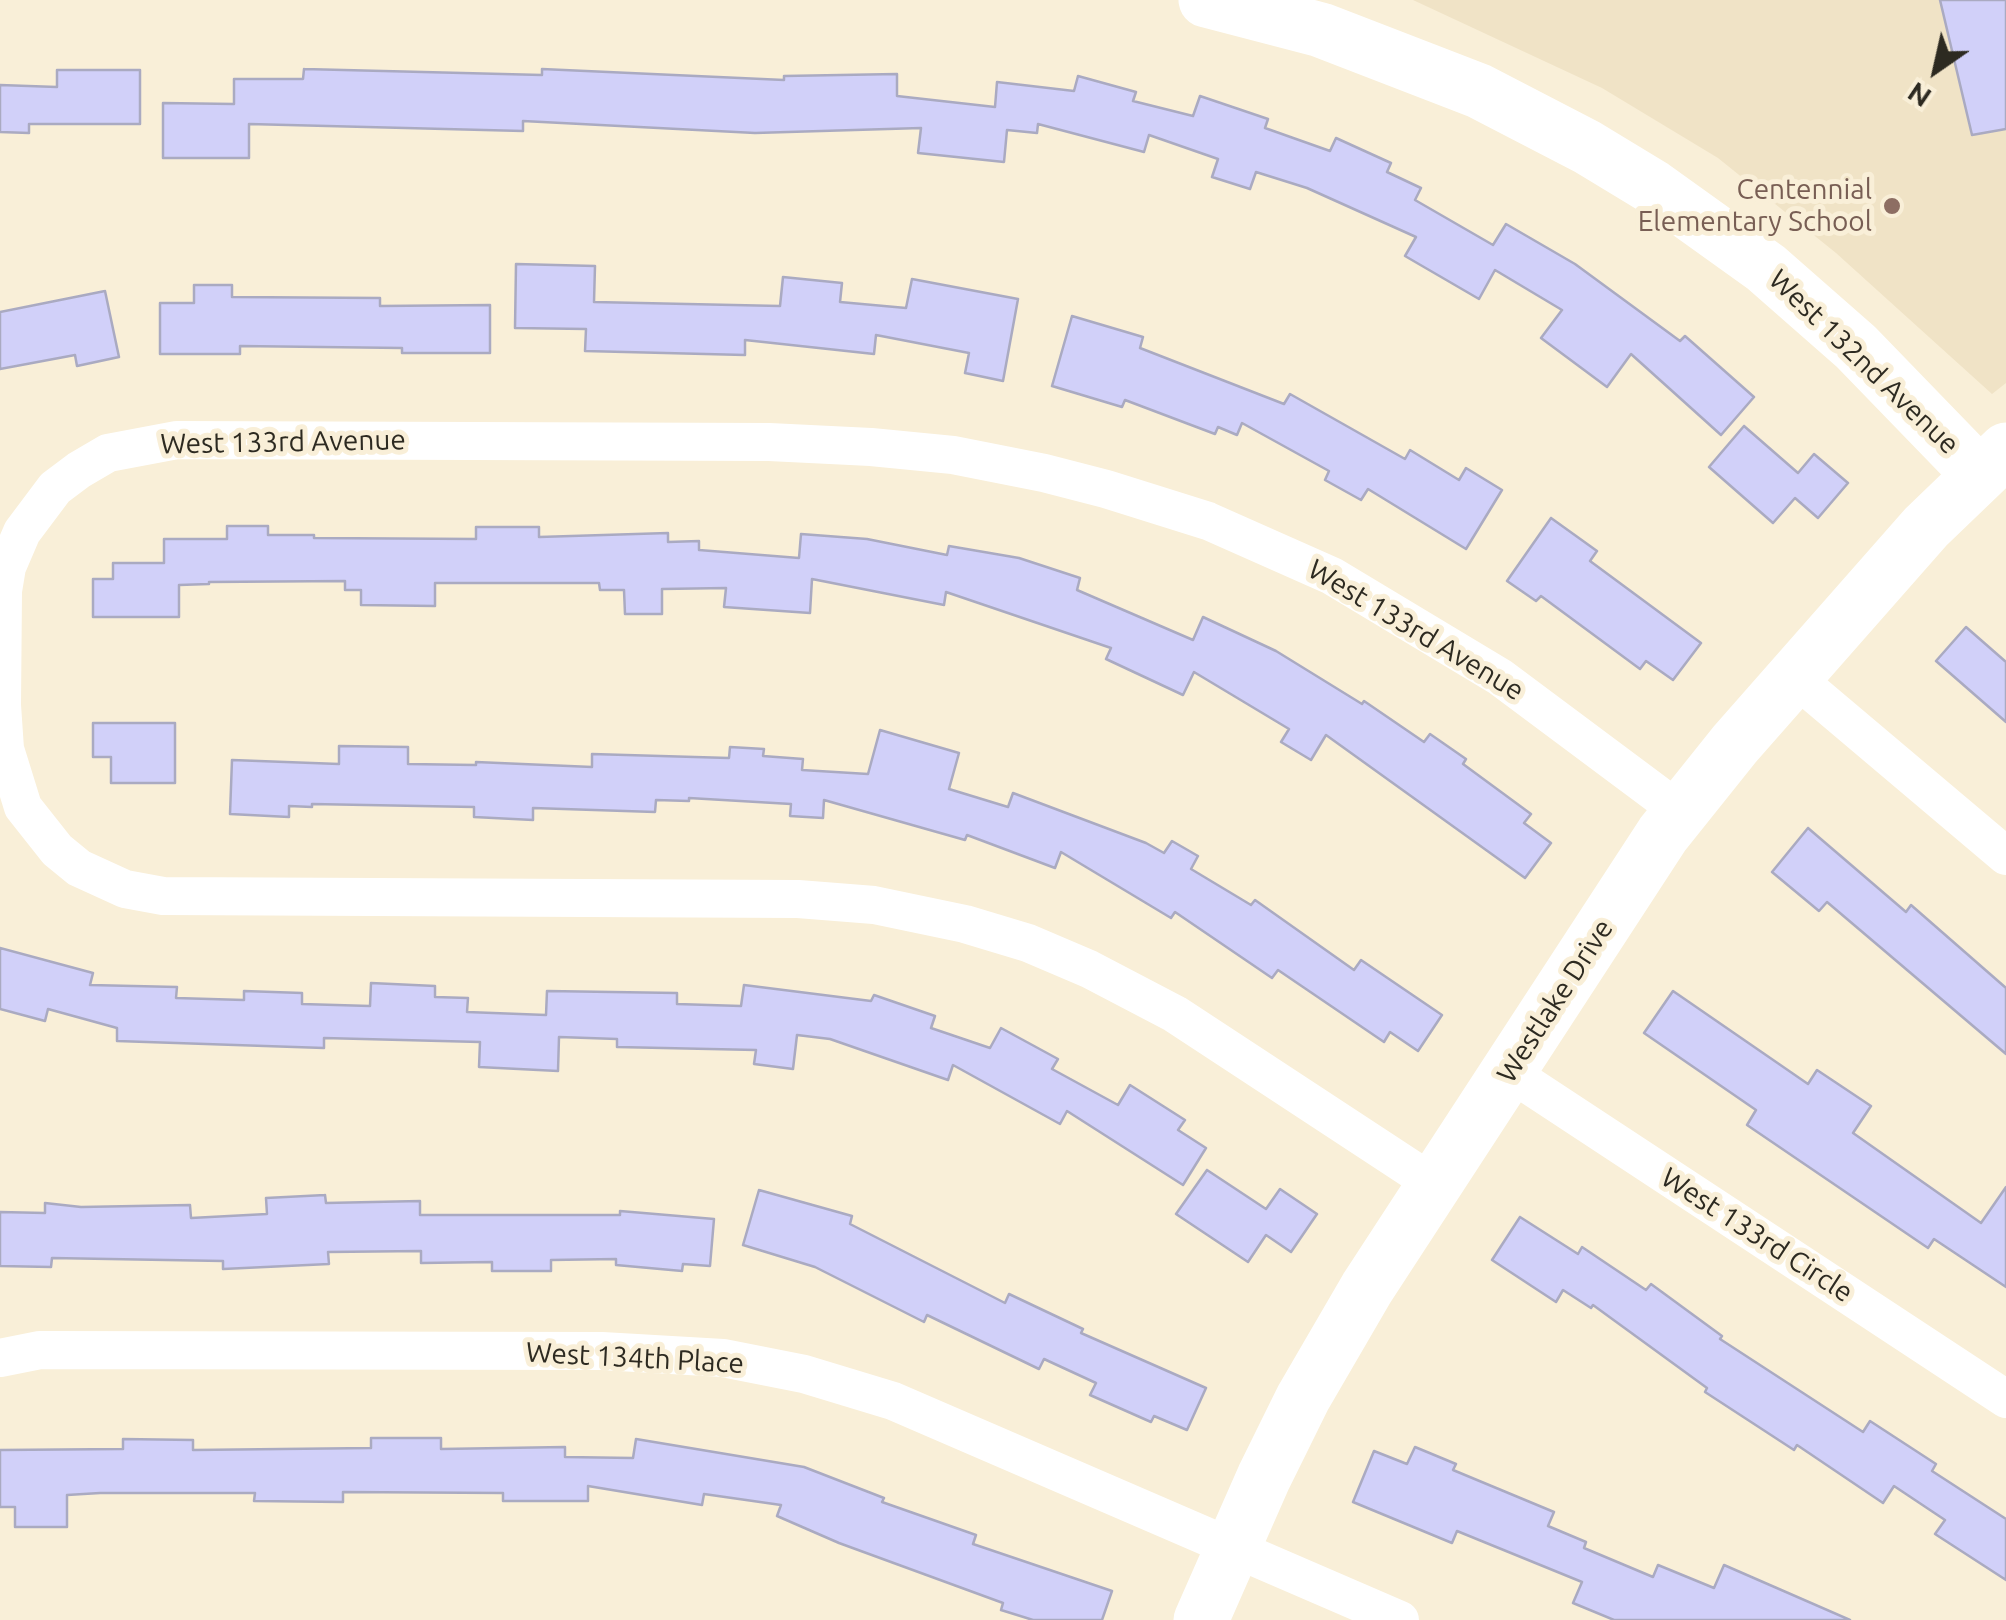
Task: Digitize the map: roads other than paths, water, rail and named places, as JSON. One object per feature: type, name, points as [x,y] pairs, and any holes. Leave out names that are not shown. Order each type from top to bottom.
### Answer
[{"type":"street","name":"West 132nd Avenue","points":[[1206,0],[1320,30],[1479,91],[1546,124],[1654,187],[1766,268],[1993,463]]},
{"type":"street","name":"West 133rd Avenue","points":[[1434,1184],[1174,1014],[1089,969],[1028,943],[966,924],[874,905],[798,899],[162,896],[125,888],[79,868],[57,850],[23,807],[6,748],[2,705],[3,591],[7,566],[22,532],[56,488],[78,470],[108,454],[176,440],[768,442],[953,456],[1044,473],[1140,500],[1224,528],[1332,576],[1500,677],[1681,812]]},
{"type":"street","name":"Westlake Drive","points":[[1202,1620],[1303,1398],[1367,1288],[1663,834],[1793,676],[1926,527],[1993,463]]},
{"type":"street","points":[[1793,676],[2006,856]]},
{"type":"street","name":"West 133rd Circle","points":[[1508,1072],[2006,1399]]},
{"type":"street","name":"West 134th Place","points":[[0,1358],[40,1350],[602,1351],[723,1358],[804,1374],[893,1401],[1400,1620]]},
{"type":"place","name":"Centennial Elementary School","points":[[1892,206]]}]
